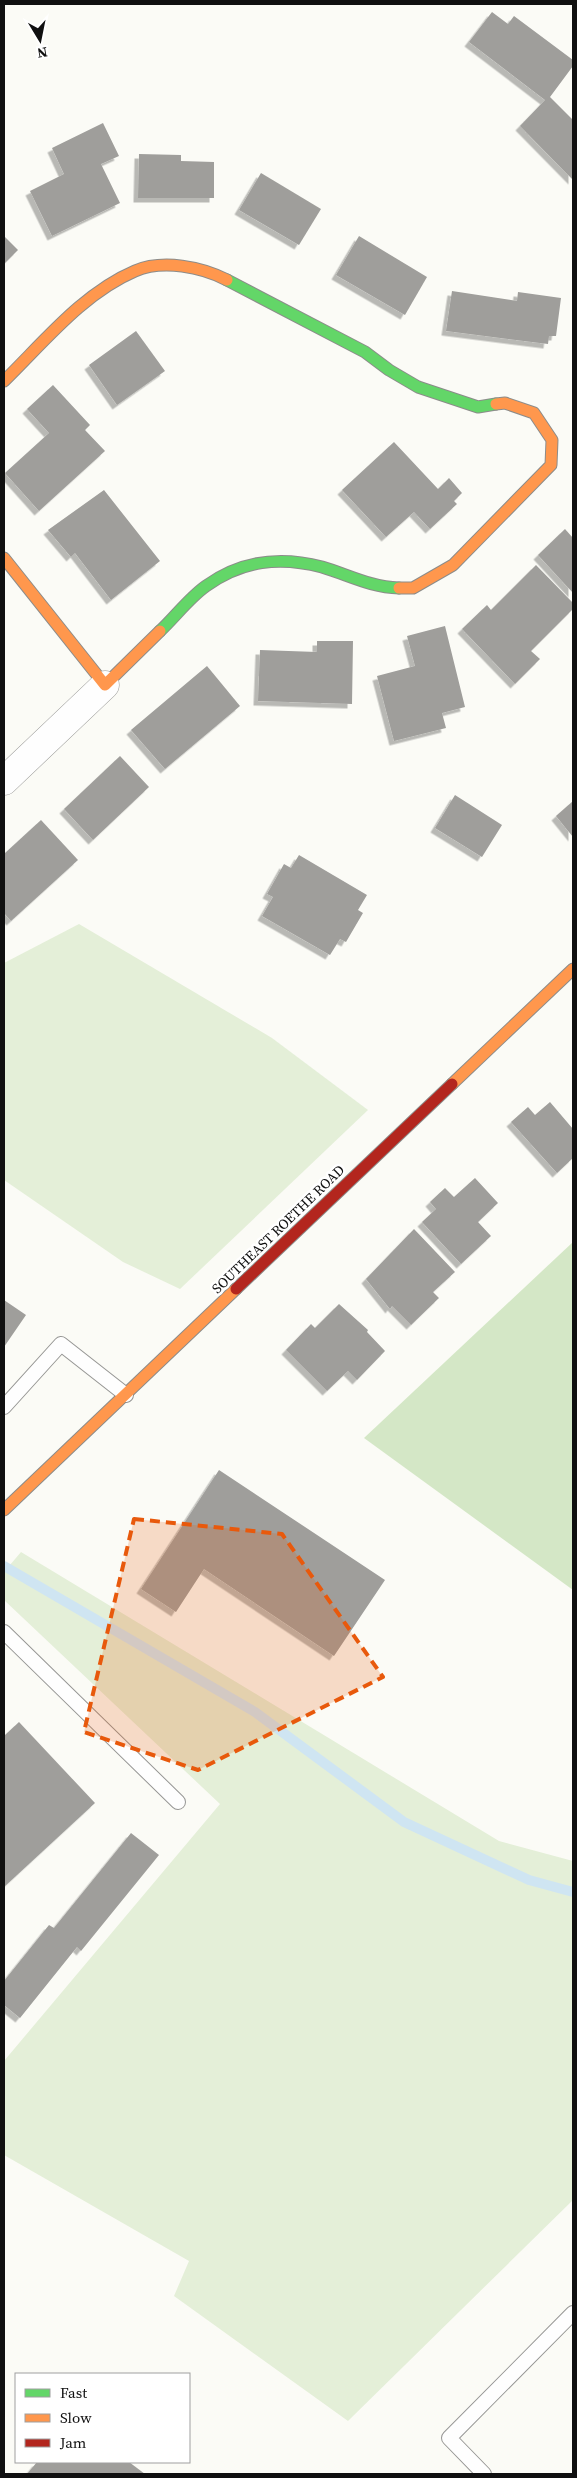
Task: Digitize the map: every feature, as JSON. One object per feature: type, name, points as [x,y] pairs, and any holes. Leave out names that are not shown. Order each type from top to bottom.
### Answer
[{"type":"street","points":[[4,381],[95,294],[136,271],[184,266],[210,271],[365,352],[389,370],[418,387],[450,399],[478,406],[505,403],[534,413],[552,440],[551,465],[453,565],[413,588],[379,588],[322,567],[270,560],[245,565],[206,586],[4,781]]},
{"type":"street","points":[[4,558],[105,685]]},
{"type":"street","name":"SOUTHEAST ROETHE ROAD","points":[[4,1510],[573,969]]},
{"type":"lane","points":[[4,1407],[61,1344],[126,1395]]},
{"type":"lane","points":[[4,1635],[178,1802]]},
{"type":"lane","points":[[484,2474],[449,2438],[573,2313]]},
{"type":"highlighted area","points":[[134,1519],[282,1534],[383,1677],[198,1770],[84,1732]]},
{"type":"green space","points":[[79,924],[272,1038],[368,1110],[180,1289],[123,1262],[4,1180],[4,963]]},
{"type":"green space","points":[[573,1242],[573,1590],[364,1438]]},
{"type":"green space","points":[[21,1552],[499,1841],[573,1861],[573,2200],[348,2421],[174,2296],[189,2261],[4,2155],[4,2061],[220,1804],[4,1600],[4,1572]]},
{"type":"building","points":[[492,12],[508,24],[514,16],[573,60],[573,66],[550,97],[573,120],[573,180],[520,126],[545,100],[469,42]]},
{"type":"building","points":[[103,123],[119,156],[101,164],[120,203],[52,236],[30,191],[64,174],[52,148]]},
{"type":"building","points":[[139,154],[181,155],[181,161],[214,162],[214,198],[138,198]]},
{"type":"building","points":[[261,173],[321,209],[299,245],[239,210]]},
{"type":"building","points":[[4,236],[18,250],[4,264]]},
{"type":"building","points":[[359,236],[427,277],[405,315],[336,275]]},
{"type":"building","points":[[452,291],[517,301],[518,292],[561,298],[556,336],[549,336],[548,344],[446,331]]},
{"type":"building","points":[[136,331],[165,371],[117,405],[89,365]]},
{"type":"building","points":[[53,385],[90,425],[85,430],[105,451],[39,511],[5,473],[49,433],[27,409]]},
{"type":"building","points":[[394,442],[438,489],[449,478],[462,493],[454,501],[457,504],[430,529],[414,512],[386,537],[342,490]]},
{"type":"building","points":[[104,490],[160,561],[111,600],[75,553],[71,557],[48,530]]},
{"type":"building","points":[[565,529],[573,538],[573,593],[538,555]]},
{"type":"building","points":[[536,565],[573,603],[573,609],[531,651],[540,659],[515,684],[462,629],[487,605],[491,610]]},
{"type":"building","points":[[445,626],[465,707],[442,713],[446,728],[394,741],[377,676],[415,666],[407,636]]},
{"type":"building","points":[[317,641],[353,641],[352,704],[258,701],[260,650],[317,652]]},
{"type":"building","points":[[207,666],[240,706],[165,769],[131,730]]},
{"type":"building","points":[[120,756],[149,787],[93,840],[64,809]]},
{"type":"building","points":[[455,795],[502,825],[482,857],[435,828]]},
{"type":"building","points":[[573,801],[573,837],[556,816]]},
{"type":"building","points":[[41,820],[78,860],[11,921],[4,913],[4,854]]},
{"type":"building","points":[[299,855],[367,895],[358,910],[363,913],[346,942],[340,939],[330,955],[262,916],[273,897],[267,894],[284,864],[291,868]]},
{"type":"building","points":[[550,1102],[573,1129],[573,1158],[557,1173],[511,1122],[528,1107],[535,1115]]},
{"type":"building","points":[[475,1178],[498,1203],[478,1222],[491,1236],[461,1264],[422,1222],[436,1209],[430,1202],[445,1188],[454,1197]]},
{"type":"building","points":[[414,1229],[455,1272],[433,1292],[439,1298],[411,1325],[392,1306],[390,1309],[366,1279]]},
{"type":"building","points":[[4,1300],[26,1315],[4,1347]]},
{"type":"building","points":[[339,1304],[368,1330],[367,1332],[385,1351],[357,1380],[348,1371],[327,1391],[286,1350],[311,1324],[315,1328]]},
{"type":"building","points":[[219,1470],[385,1580],[334,1656],[204,1569],[176,1612],[141,1589]]},
{"type":"building","points":[[19,1722],[95,1803],[4,1887],[4,1736]]},
{"type":"building","points":[[131,1833],[159,1855],[81,1951],[77,1947],[20,2018],[4,2005],[4,1981],[49,1925],[54,1928]]},
{"type":"building","points":[[36,2463],[130,2463],[145,2474],[27,2474]]},
{"type":"waterway","points":[[4,1566],[255,1712],[404,1822],[529,1880],[573,1892]]},
{"type":"traffic: fast","points":[[227,280],[365,352],[389,370],[418,387],[478,407],[496,404]]},
{"type":"traffic: fast","points":[[160,631],[206,586],[233,571],[262,563],[276,561],[306,564],[322,567],[369,583],[399,588]]},
{"type":"traffic: slow","points":[[4,381],[81,305],[116,280],[135,271],[146,267],[182,266],[206,271],[227,280]]},
{"type":"traffic: slow","points":[[399,588],[413,588],[453,565],[551,465],[552,440],[534,413],[505,403],[496,404]]},
{"type":"traffic: slow","points":[[4,558],[105,685],[160,631]]},
{"type":"traffic: slow","points":[[452,1084],[573,969]]},
{"type":"traffic: slow","points":[[4,1510],[236,1289]]},
{"type":"traffic: jam","points":[[236,1289],[452,1084]]}]
